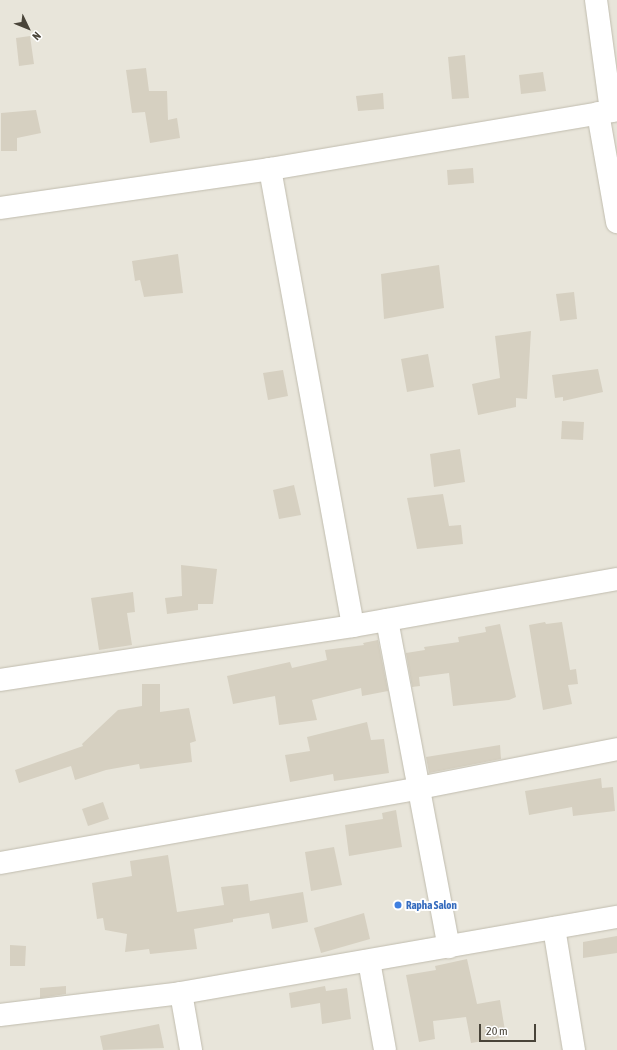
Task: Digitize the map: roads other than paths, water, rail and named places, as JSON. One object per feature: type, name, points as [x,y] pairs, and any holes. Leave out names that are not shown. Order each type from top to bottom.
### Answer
[{"type":"street","points":[[596,0],[609,111],[617,222]]},
{"type":"street","points":[[0,208],[270,169],[609,111]]},
{"type":"street","points":[[270,169],[353,626]]},
{"type":"street","points":[[0,680],[353,626],[617,579]]},
{"type":"street","points":[[387,620],[449,946]]},
{"type":"street","points":[[0,863],[419,788],[617,749]]},
{"type":"street","points":[[0,1015],[181,993],[617,917]]},
{"type":"street","points":[[554,928],[574,1050]]},
{"type":"street","points":[[369,961],[385,1050]]},
{"type":"street","points":[[181,993],[191,1050]]},
{"type":"place","name":"Rapha Salon","points":[[398,905]]}]
